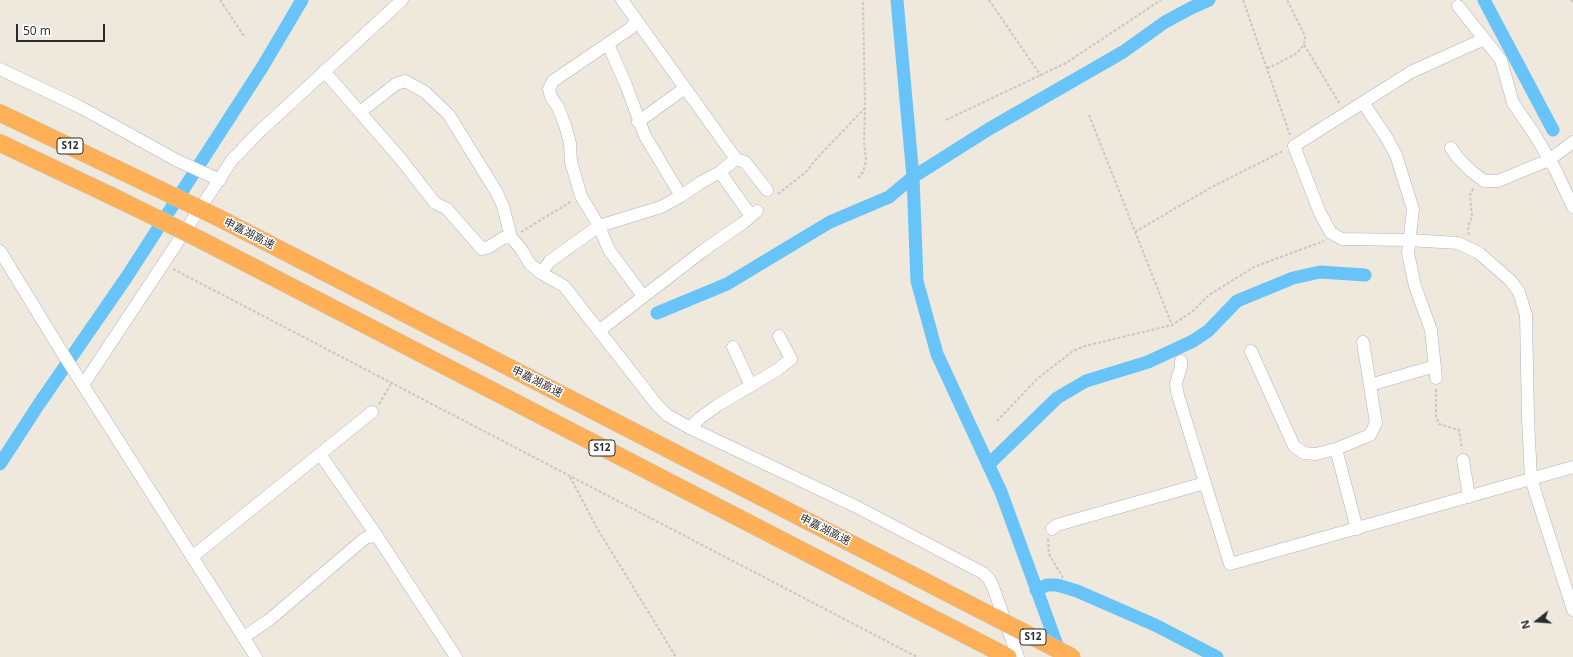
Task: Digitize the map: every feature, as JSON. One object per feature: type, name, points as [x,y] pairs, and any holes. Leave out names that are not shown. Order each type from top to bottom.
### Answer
[{"type":"highway","name":"申嘉湖高速","points":[[0,113],[219,218],[1072,657]]},
{"type":"highway","name":"S12","points":[[0,143],[201,240],[1010,656]]},
{"type":"street","points":[[80,380],[164,264],[215,178],[244,146],[402,0]]},
{"type":"street","points":[[622,0],[736,158],[745,162],[767,190]]},
{"type":"street","points":[[1458,6],[1501,60],[1512,103],[1535,135],[1573,207]]},
{"type":"street","points":[[636,20],[631,28],[553,81],[549,89],[551,97],[558,107],[565,125],[570,143],[571,162],[581,196],[599,226],[609,250],[644,296]]},
{"type":"street","points":[[1484,39],[1411,72],[1294,146],[1320,213],[1331,233],[1342,240],[1410,240],[1458,244],[1480,253],[1511,281],[1519,292],[1526,315],[1531,479],[1573,610]]},
{"type":"street","points":[[608,44],[626,85],[638,122],[681,196]]},
{"type":"street","points":[[0,69],[80,107],[178,161],[215,178]]},
{"type":"street","points":[[324,71],[435,203],[447,209],[482,249],[489,248],[503,238],[511,237]]},
{"type":"street","points":[[360,112],[396,84],[405,82],[425,92],[438,103],[448,115],[497,193],[503,206],[511,237],[521,249],[530,264],[541,273],[564,286],[600,330],[657,405],[670,417],[690,428],[857,507],[983,573],[989,578],[993,587],[1010,656]]},
{"type":"street","points":[[638,122],[685,88]]},
{"type":"street","points":[[1363,103],[1396,155],[1413,209],[1408,253],[1416,286],[1431,330],[1436,372],[1370,385]]},
{"type":"street","points":[[1451,148],[1458,158],[1484,181],[1498,181],[1549,160],[1573,142]]},
{"type":"street","points":[[541,273],[550,261],[599,226],[661,207],[720,172],[736,158]]},
{"type":"street","points":[[600,330],[754,213],[720,172]]},
{"type":"street","points":[[0,252],[256,657]]},
{"type":"street","points":[[690,428],[700,418],[718,405],[777,370],[791,358],[779,336]]},
{"type":"street","points":[[1251,351],[1294,446],[1304,453],[1316,454],[1336,449],[1370,435],[1376,423],[1363,342]]},
{"type":"street","points":[[733,347],[751,386]]},
{"type":"street","points":[[1181,361],[1176,388],[1230,564],[1573,467]]},
{"type":"street","points":[[192,557],[372,412]]},
{"type":"street","points":[[1336,449],[1357,529]]},
{"type":"street","points":[[320,454],[377,536],[456,657]]},
{"type":"street","points":[[1463,460],[1469,497]]},
{"type":"street","points":[[1052,528],[1057,525],[1205,483]]},
{"type":"street","points":[[244,637],[269,620],[364,540],[368,537],[377,536]]},
{"type":"path","points":[[220,0],[244,36]]},
{"type":"path","points":[[858,178],[864,172],[866,162],[864,141],[865,108],[862,0]]},
{"type":"path","points":[[989,0],[1041,76]]},
{"type":"path","points":[[946,120],[1066,63],[1161,0]]},
{"type":"path","points":[[1135,232],[1210,188],[1273,155],[1294,146],[1242,0]]},
{"type":"path","points":[[1267,68],[1297,53],[1304,45],[1306,36],[1288,0]]},
{"type":"path","points":[[1304,45],[1346,114]]},
{"type":"path","points":[[754,213],[806,172],[818,157],[865,108]]},
{"type":"path","points":[[1089,114],[1172,325]]},
{"type":"path","points":[[1472,250],[1468,227],[1472,217],[1470,195],[1479,177]]},
{"type":"path","points":[[511,237],[581,196]]},
{"type":"path","points":[[997,421],[1037,379],[1073,351],[1085,346],[1172,325],[1193,311],[1209,295],[1254,267],[1336,236]]},
{"type":"path","points":[[164,264],[391,384],[916,657]]},
{"type":"path","points":[[1436,372],[1436,416],[1439,424],[1459,430],[1463,460]]},
{"type":"path","points":[[372,412],[391,384]]},
{"type":"path","points":[[570,476],[597,528],[676,657]]},
{"type":"path","points":[[1052,528],[1048,536],[1047,544],[1049,554],[1063,578]]},
{"type":"waterway","points":[[0,464],[39,404],[126,278],[263,66],[302,0]]},
{"type":"waterway","points":[[897,0],[913,177],[917,281],[937,354],[1001,492],[1061,656]]},
{"type":"waterway","points":[[657,313],[727,284],[830,222],[889,197],[913,177],[989,129],[1123,52],[1165,22],[1209,0]]},
{"type":"waterway","points":[[1484,0],[1553,130]]},
{"type":"waterway","points":[[988,465],[1057,398],[1086,381],[1148,362],[1193,341],[1208,331],[1237,301],[1293,278],[1320,272],[1365,275]]},
{"type":"waterway","points":[[1036,590],[1047,585],[1057,585],[1077,591],[1155,625],[1217,657]]}]
